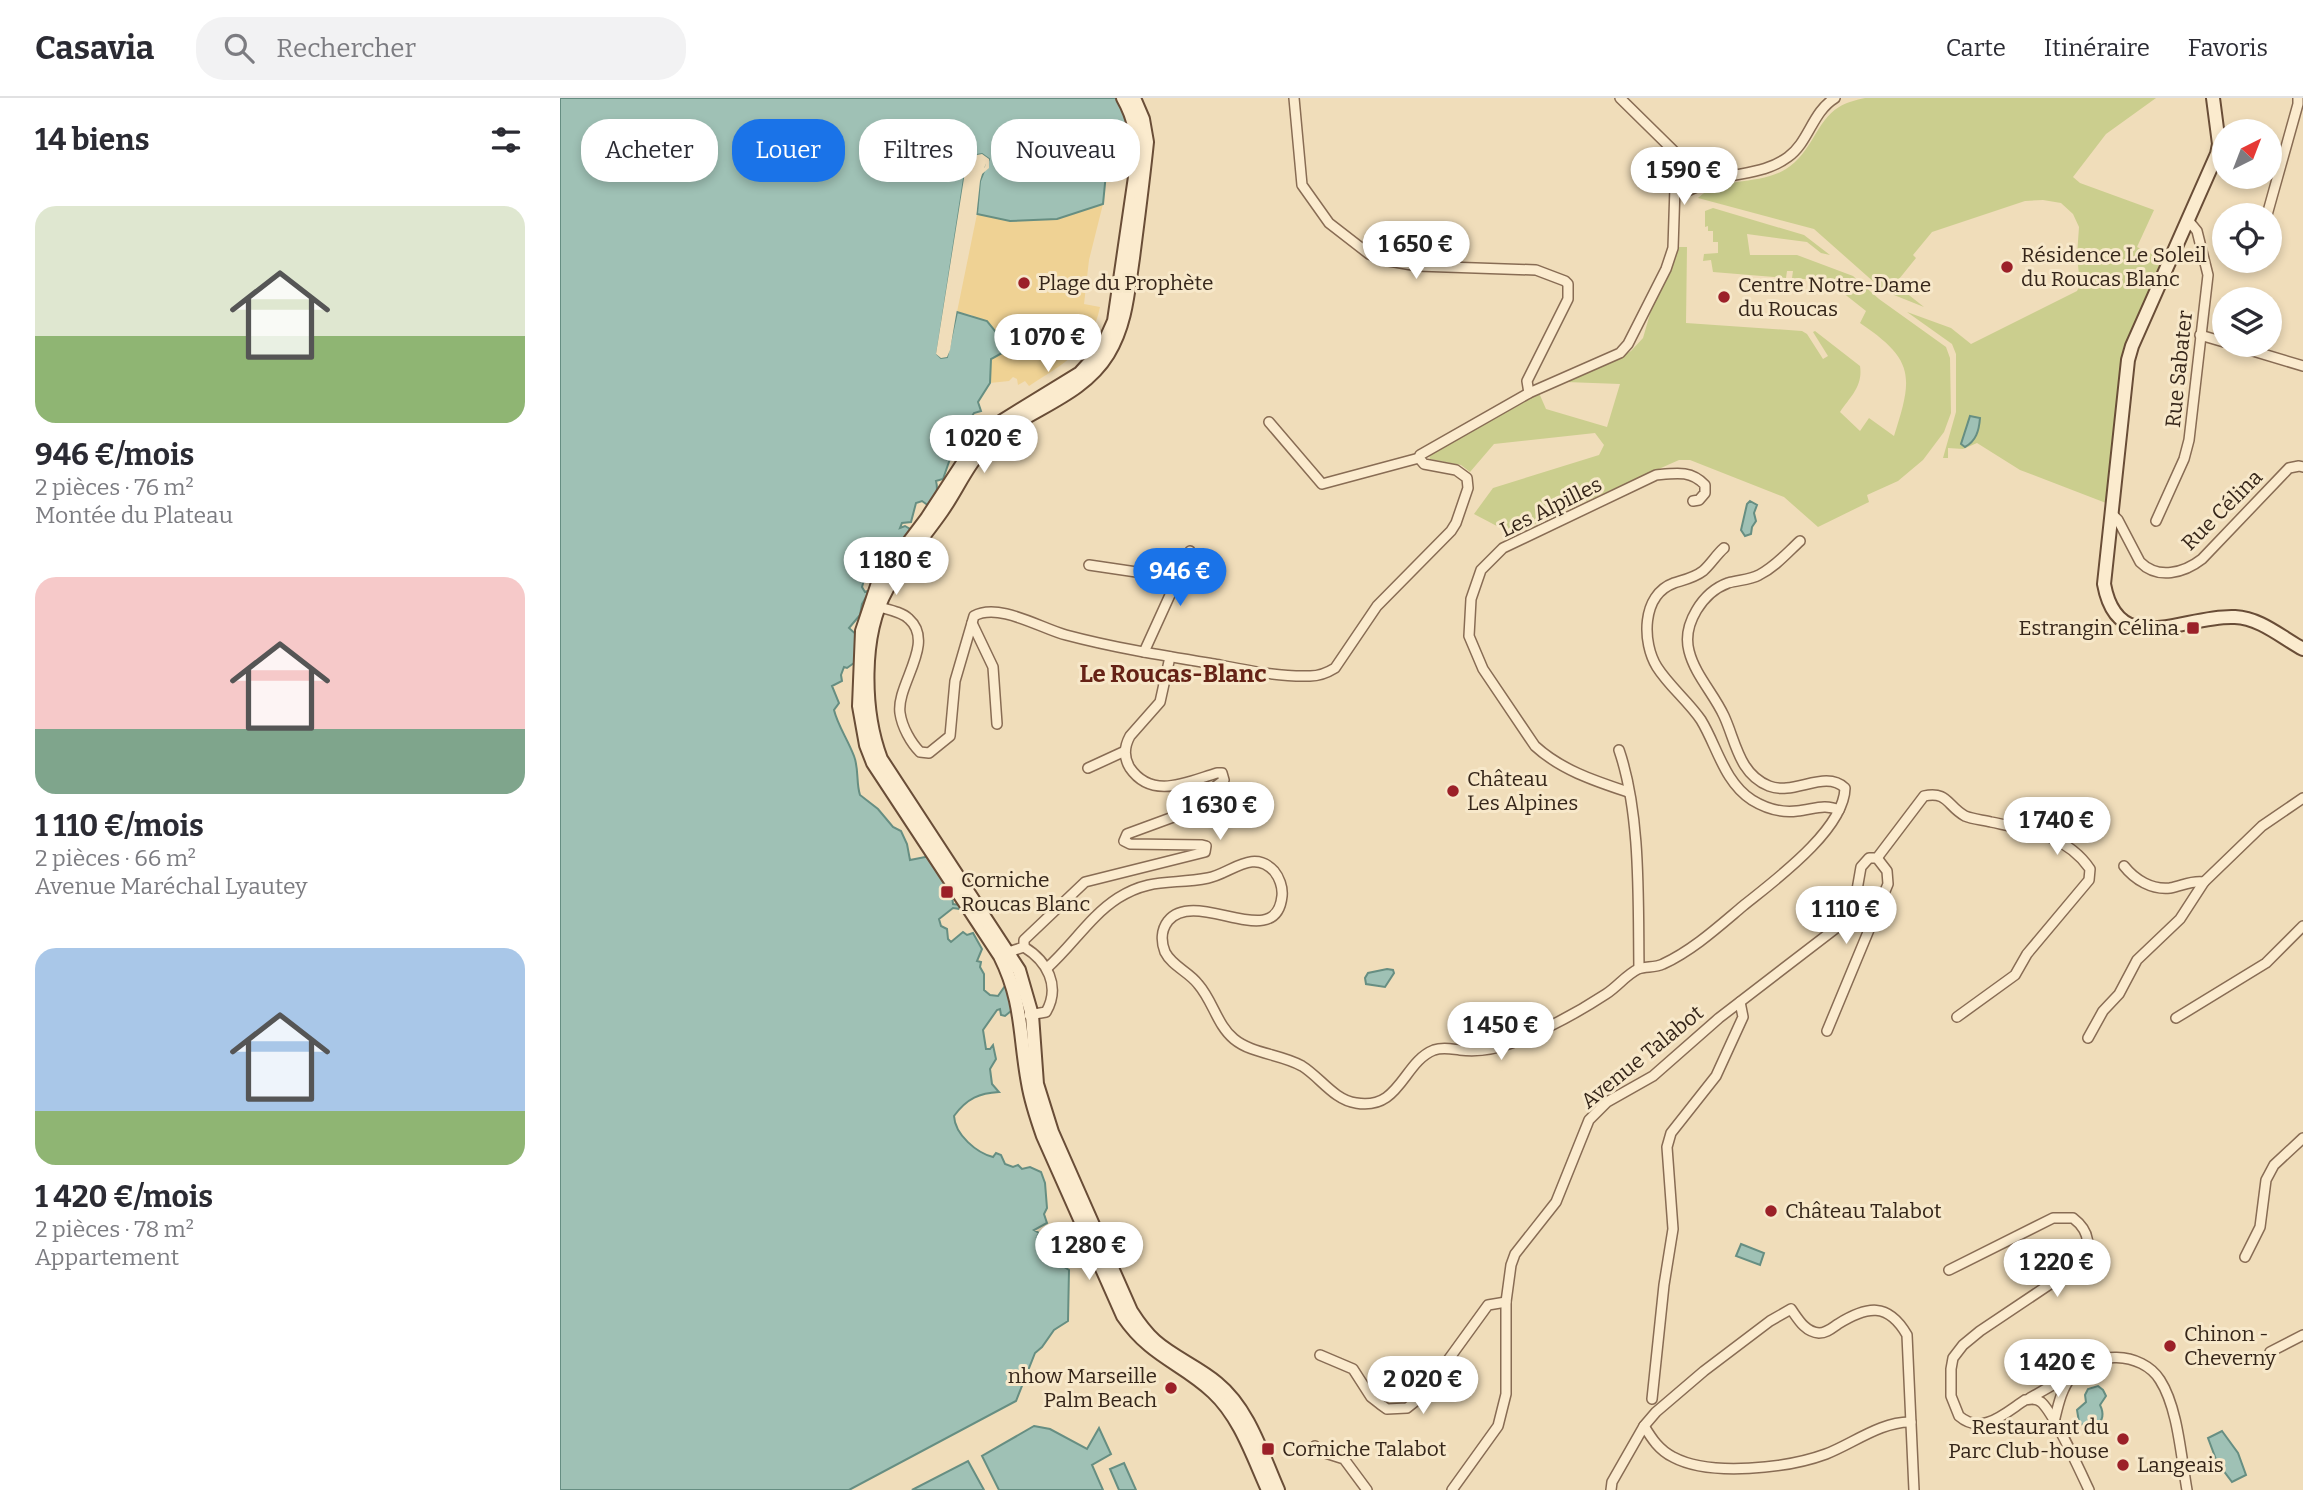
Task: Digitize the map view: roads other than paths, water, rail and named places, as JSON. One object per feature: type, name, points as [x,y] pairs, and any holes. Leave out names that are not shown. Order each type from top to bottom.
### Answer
[{"type":"main road","points":[[1123,98],[1135,124],[1137,163],[1117,300],[1109,334],[1101,350],[1080,373],[1002,421],[974,446],[927,518],[878,583],[874,605],[868,707],[874,742],[890,775],[1004,953],[1019,970],[1028,1084],[1034,1110],[1123,1316],[1136,1335],[1152,1349],[1212,1390],[1224,1404],[1241,1431],[1268,1490]]},
{"type":"main road","points":[[874,605],[934,523],[981,450],[999,435],[1082,384],[1107,356],[1116,341],[1126,303],[1147,142],[1143,119],[1134,98]]},
{"type":"main road","points":[[2213,98],[2219,144],[2217,154],[2132,346],[2104,584],[2109,603],[2123,621],[2133,627],[2148,630],[2220,617],[2245,618],[2303,649]]},
{"type":"main road","points":[[1004,953],[1024,1016],[1043,1106],[1056,1142],[1131,1311],[1143,1329],[1157,1342],[1218,1383],[1231,1397],[1245,1418],[1279,1490]]},
{"type":"street","points":[[1294,98],[1302,185],[1329,223],[1368,254],[1383,260],[1418,266],[1536,270],[1568,284],[1568,299],[1527,381],[1529,393]]},
{"type":"street","points":[[1620,98],[1683,160],[1692,173]]},
{"type":"street","points":[[1675,187],[1685,192],[1728,177],[1768,169],[1791,155],[1819,113],[1835,98]]},
{"type":"street","points":[[2270,203],[2298,98]]},
{"type":"street","points":[[1269,422],[1322,484],[1419,458],[1423,453],[1529,393],[1620,354],[1628,344],[1666,269],[1673,248],[1675,187],[1678,179],[1692,173],[1728,177]]},
{"type":"street","name":"Rue Sabater","points":[[2155,522],[2184,459],[2189,440],[2208,267],[2197,231],[2188,220]]},
{"type":"street","points":[[2200,335],[2212,338]]},
{"type":"street","points":[[2273,357],[2303,366]]},
{"type":"street","points":[[874,605],[904,615],[916,627],[918,646],[900,710],[912,744],[920,752],[929,753],[950,736],[955,681],[974,616],[980,613],[1009,614],[1063,635],[1170,657],[1272,674],[1325,674],[1335,668],[1377,606],[1456,523],[1468,488],[1467,478],[1457,470],[1424,464],[1419,458]]},
{"type":"street","name":"Rue Célina","points":[[2111,513],[2118,520],[2140,562],[2146,568],[2153,573],[2178,572],[2202,559],[2283,473],[2293,467],[2303,467]]},
{"type":"street","name":"Les Alpilles","points":[[1628,792],[1571,771],[1535,746],[1475,654],[1469,636],[1471,599],[1480,570],[1503,548],[1657,475],[1681,473],[1699,479],[1705,485],[1705,493],[1699,500],[1693,501]]},
{"type":"street","points":[[1048,968],[1104,907],[1122,895],[1165,881],[1208,878],[1250,861],[1260,862],[1278,875],[1282,886],[1279,907],[1272,915],[1253,922],[1199,910],[1179,912],[1169,920],[1164,929],[1161,939],[1164,950],[1169,960],[1198,983],[1224,1028],[1239,1043],[1297,1063],[1311,1071],[1344,1100],[1361,1104],[1385,1099],[1427,1054],[1436,1049],[1477,1050],[1511,1043],[1584,1009],[1639,968],[1660,966],[1694,946],[1797,862],[1823,833],[1845,799],[1845,788],[1839,782],[1830,780],[1788,789],[1771,787],[1757,779],[1744,766],[1725,718],[1695,667],[1686,635],[1698,608],[1714,590],[1728,583],[1757,577],[1772,568],[1800,541]]},
{"type":"street","points":[[1724,548],[1703,571],[1681,583],[1674,583],[1654,602],[1646,623],[1652,658],[1658,669],[1698,716],[1723,766],[1742,792],[1769,808],[1784,812],[1822,806],[1839,810]]},
{"type":"street","points":[[1144,652],[1190,551]]},
{"type":"street","points":[[1089,565],[1177,578]]},
{"type":"street","points":[[972,623],[993,667],[997,724]]},
{"type":"street","points":[[1024,947],[1024,940],[1085,882],[1205,852],[1206,846],[1202,845],[1130,844],[1124,841],[1127,834],[1176,816],[1222,783],[1224,776],[1217,773],[1165,788],[1155,787],[1138,779],[1128,764],[1125,751],[1130,736],[1160,702],[1170,657]]},
{"type":"street","points":[[1619,750],[1628,774],[1628,792],[1634,825],[1639,968]]},
{"type":"street","points":[[1088,768],[1125,751]]},
{"type":"street","points":[[1877,858],[1924,796],[1934,794],[1943,796],[1966,816],[2048,834],[2082,858],[2090,869],[2088,880],[2027,954],[2015,975],[1957,1017]]},
{"type":"street","points":[[2088,1038],[2103,1011],[2119,994],[2137,960],[2180,919],[2204,882],[2262,827],[2289,805],[2303,798]]},
{"type":"street","points":[[1740,1003],[1844,922],[1854,907],[1861,867],[1869,858],[1877,858],[1888,871],[1888,884],[1827,1031]]},
{"type":"street","points":[[2124,866],[2143,883],[2152,887],[2167,888],[2204,882]]},
{"type":"street","points":[[2176,1018],[2266,963],[2303,926]]},
{"type":"street","points":[[1004,953],[1024,947]]},
{"type":"street","points":[[1024,947],[1048,968],[1051,978],[1051,1004],[1046,1012],[1024,1016]]},
{"type":"street","name":"Avenue Talabot","points":[[1452,1490],[1498,1426],[1506,1394],[1506,1302],[1509,1274],[1515,1254],[1556,1202],[1589,1120],[1607,1102],[1653,1076],[1740,1003],[1743,1017],[1716,1076],[1671,1133],[1667,1147],[1673,1229],[1664,1285],[1653,1399]]},
{"type":"street","points":[[1719,1018],[1726,1017],[1730,1020],[1734,1033]]},
{"type":"street","points":[[2245,1257],[2260,1227],[2266,1180],[2274,1165],[2303,1138]]},
{"type":"street","points":[[1949,1270],[2053,1218],[2073,1218],[2083,1228],[2089,1240],[2088,1250],[2080,1264],[1963,1345],[1954,1358],[1951,1396],[1956,1411],[1964,1420],[1976,1424],[1989,1423],[2025,1400],[2101,1359],[2115,1356],[2136,1361],[2158,1377],[2172,1404],[2187,1490]]},
{"type":"street","points":[[1320,1355],[1353,1369],[1371,1397],[1387,1409],[1406,1408],[1422,1396],[1488,1305],[1506,1302]]},
{"type":"street","points":[[1611,1490],[1612,1482],[1644,1426],[1656,1412],[1704,1371],[1770,1321],[1791,1309],[1803,1326],[1816,1333],[1827,1332],[1865,1309],[1885,1311],[1899,1321],[1907,1335],[1913,1489]]},
{"type":"street","points":[[2270,1352],[2303,1335]]},
{"type":"street","points":[[2054,1422],[2059,1399],[2069,1379],[2076,1372]]},
{"type":"street","points":[[2025,1400],[2032,1398],[2041,1402],[2089,1490]]},
{"type":"street","points":[[1644,1426],[1652,1440],[1675,1459],[1729,1468],[1772,1466],[1809,1459],[1842,1448],[1892,1424],[1911,1422]]},
{"type":"street","points":[[1315,1446],[1319,1451],[1344,1459],[1367,1490]]},
{"type":"water","points":[[560,98],[1123,98],[1126,119],[991,119],[991,182],[1105,182],[1103,204],[1057,219],[1010,221],[977,214],[980,181],[989,159],[982,154],[977,155],[977,119],[859,119],[859,182],[963,182],[937,354],[941,358],[947,357],[957,312],[987,321],[1004,342],[1002,353],[991,359],[990,383],[978,402],[981,411],[974,413],[957,439],[943,479],[936,481],[934,501],[929,506],[922,501],[916,503],[911,522],[902,523],[900,528],[905,526],[910,529],[906,539],[901,539],[901,546],[887,569],[875,563],[867,570],[862,587],[865,592],[870,590],[862,604],[860,615],[849,628],[859,637],[854,663],[844,667],[842,681],[832,686],[839,703],[834,710],[856,761],[860,795],[878,809],[893,827],[901,831],[910,860],[930,856],[950,875],[953,904],[960,905],[960,909],[953,908],[939,919],[941,926],[947,929],[951,942],[963,932],[967,935],[973,933],[982,949],[977,961],[981,962],[980,967],[984,974],[984,990],[990,995],[998,996],[1005,986],[1019,1011],[1011,1011],[1005,1016],[1001,1015],[1000,1009],[997,1010],[983,1030],[986,1049],[993,1045],[996,1059],[990,1069],[992,1084],[999,1092],[974,1098],[964,1105],[954,1116],[955,1123],[968,1142],[980,1152],[993,1157],[996,1153],[1001,1155],[1005,1164],[1013,1167],[1018,1165],[1022,1169],[1030,1167],[1041,1172],[1045,1183],[1047,1208],[1044,1214],[1047,1223],[1034,1230],[1039,1233],[1037,1237],[1060,1246],[1061,1255],[1055,1261],[1069,1270],[1068,1321],[1054,1330],[1035,1353],[1016,1401],[849,1490],[560,1490]]},
{"type":"water","points":[[1970,416],[1980,418],[1980,423],[1974,439],[1965,447],[1961,444]]},
{"type":"water","points":[[1750,501],[1757,505],[1754,513],[1756,521],[1751,534],[1745,536],[1741,530]]},
{"type":"water","points":[[1393,970],[1394,973],[1385,987],[1366,984],[1368,973]]},
{"type":"water","points":[[1741,1244],[1764,1253],[1760,1265],[1736,1256]]},
{"type":"water","points":[[2098,1386],[2106,1396],[2100,1405],[2102,1419],[2096,1426],[2085,1427],[2079,1422],[2077,1410],[2086,1402],[2088,1389]]},
{"type":"water","points":[[1034,1426],[1050,1429],[1087,1449],[1099,1428],[1111,1454],[1092,1465],[1103,1490],[999,1490],[982,1456]]},
{"type":"water","points":[[2222,1431],[2238,1453],[2246,1475],[2232,1482],[2217,1462],[2208,1438]]},
{"type":"water","points":[[968,1461],[984,1490],[912,1490]]},
{"type":"water","points":[[1124,1463],[1136,1490],[1119,1490],[1110,1469]]},
{"type":"place","name":"Résidence Le Soleil du Roucas Blanc","points":[[2007,267]]},
{"type":"place","name":"Plage du Prophète","points":[[1024,283]]},
{"type":"place","name":"Centre Notre-Dame du Roucas","points":[[1724,297]]},
{"type":"place","name":"Estrangin Célina","points":[[2193,628]]},
{"type":"place","name":"Château Les Alpines","points":[[1453,791]]},
{"type":"place","name":"Corniche Roucas Blanc","points":[[947,892]]},
{"type":"place","name":"Château Talabot","points":[[1771,1211]]},
{"type":"place","name":"Chinon - Cheverny","points":[[2170,1346]]},
{"type":"place","name":"nhow Marseille Palm Beach","points":[[1171,1388]]},
{"type":"place","name":"Restaurant du Parc Club-house","points":[[2123,1439]]},
{"type":"place","name":"Corniche Talabot","points":[[1268,1449]]},
{"type":"place","name":"Langeais","points":[[2123,1465]]},
{"type":"district","name":"Le Roucas-Blanc","points":[[1173,674]]}]
